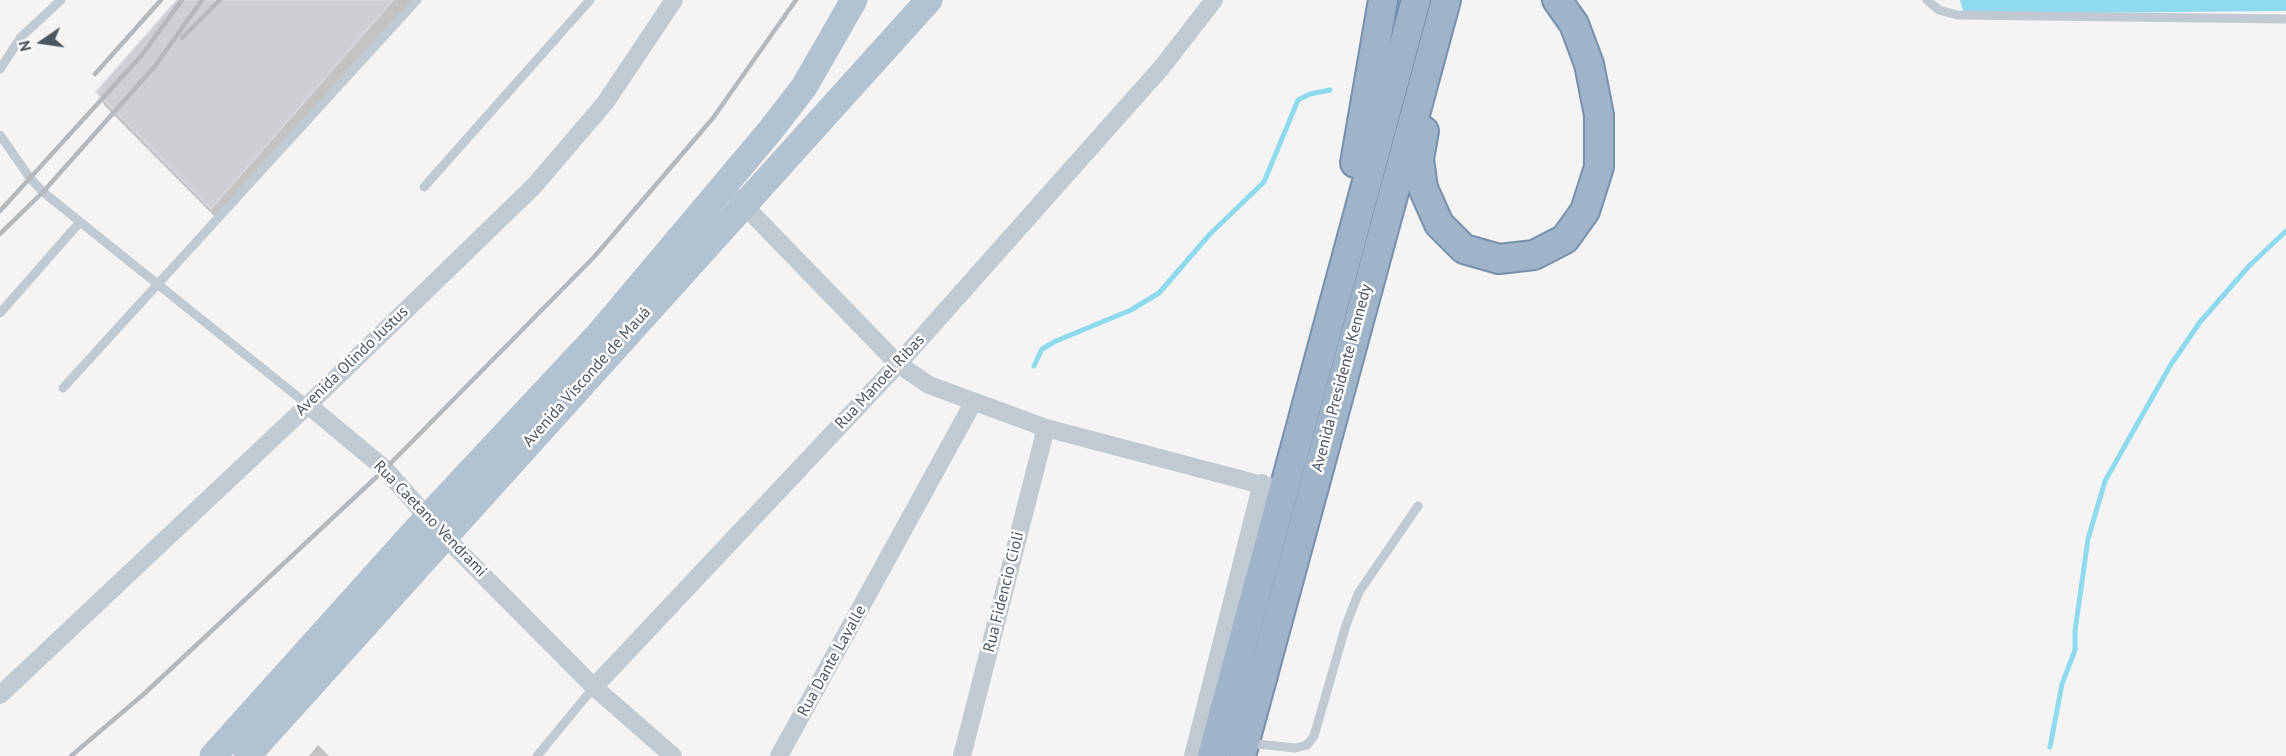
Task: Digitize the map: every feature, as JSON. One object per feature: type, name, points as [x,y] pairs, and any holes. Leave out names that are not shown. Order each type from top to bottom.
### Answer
[{"type":"highway","points":[[1307,402],[1338,262],[1383,0]]},
{"type":"highway","name":"Avenida Presidente Kennedy","points":[[1212,756],[1274,487],[1307,402],[1416,0]]},
{"type":"highway","points":[[1446,0],[1419,159],[1422,188],[1439,224],[1464,249],[1499,259],[1534,255],[1565,239],[1585,211],[1599,167],[1599,114],[1590,64],[1574,24],[1557,0]]},
{"type":"highway","name":"Avenida Presidente Kennedy","points":[[1243,750],[1446,0]]},
{"type":"main road","name":"Avenida Visconde de Mauá","points":[[734,195],[804,87],[854,0]]},
{"type":"main road","name":"Avenida Visconde de Mauá","points":[[247,756],[600,333],[929,0]]},
{"type":"main road","name":"Avenida Visconde de Mauá","points":[[213,756],[436,527]]},
{"type":"street","name":"Avenida Olindo Justus","points":[[0,695],[308,405],[534,186],[606,103],[674,0]]},
{"type":"street","name":"Rua Manoel Ribas","points":[[594,687],[898,364],[1162,67],[1213,0]]},
{"type":"street","points":[[734,195],[898,364],[929,385],[1046,428],[1274,487],[1193,756]]},
{"type":"street","name":"Rua Dante Lavalle","points":[[779,756],[885,567],[973,403]]},
{"type":"street","name":"Rua Caetano Vendrami","points":[[308,405],[385,469],[436,527],[594,687],[673,756]]},
{"type":"street","name":"Rua Fidencio Cioli","points":[[962,756],[1046,428]]},
{"type":"lane","points":[[0,69],[21,37],[61,0]]},
{"type":"lane","points":[[63,388],[417,0]]},
{"type":"lane","points":[[424,187],[590,0]]},
{"type":"lane","points":[[1927,0],[1939,10],[1957,15],[2286,19]]},
{"type":"lane","name":"Rua Caetano Vendrami","points":[[0,135],[12,154],[43,192],[308,405]]},
{"type":"lane","points":[[0,313],[80,222]]},
{"type":"lane","points":[[1243,750],[1306,746],[1314,736],[1346,625],[1359,592],[1418,506]]},
{"type":"lane","name":"Rua Manoel Ribas","points":[[537,756],[594,687]]},
{"type":"water","points":[[1960,0],[2286,0],[2286,11],[1964,14]]},
{"type":"building","points":[[177,0],[393,0],[211,209],[96,92]]},
{"type":"waterway","points":[[1034,366],[1042,349],[1131,310],[1159,293],[1210,234],[1264,182],[1298,100],[1310,94],[1330,90]]},
{"type":"waterway","points":[[2050,747],[2062,684],[2075,650],[2075,631],[2088,539],[2105,481],[2170,366],[2200,322],[2250,265],[2286,231]]},
{"type":"railway","points":[[95,74],[161,0]]},
{"type":"railway","points":[[0,211],[141,56],[182,0]]},
{"type":"railway","points":[[0,234],[43,192],[155,66],[202,0]]},
{"type":"railway","points":[[182,38],[220,0]]},
{"type":"railway","points":[[71,756],[145,693],[385,469],[595,256],[713,118],[796,0]]}]
